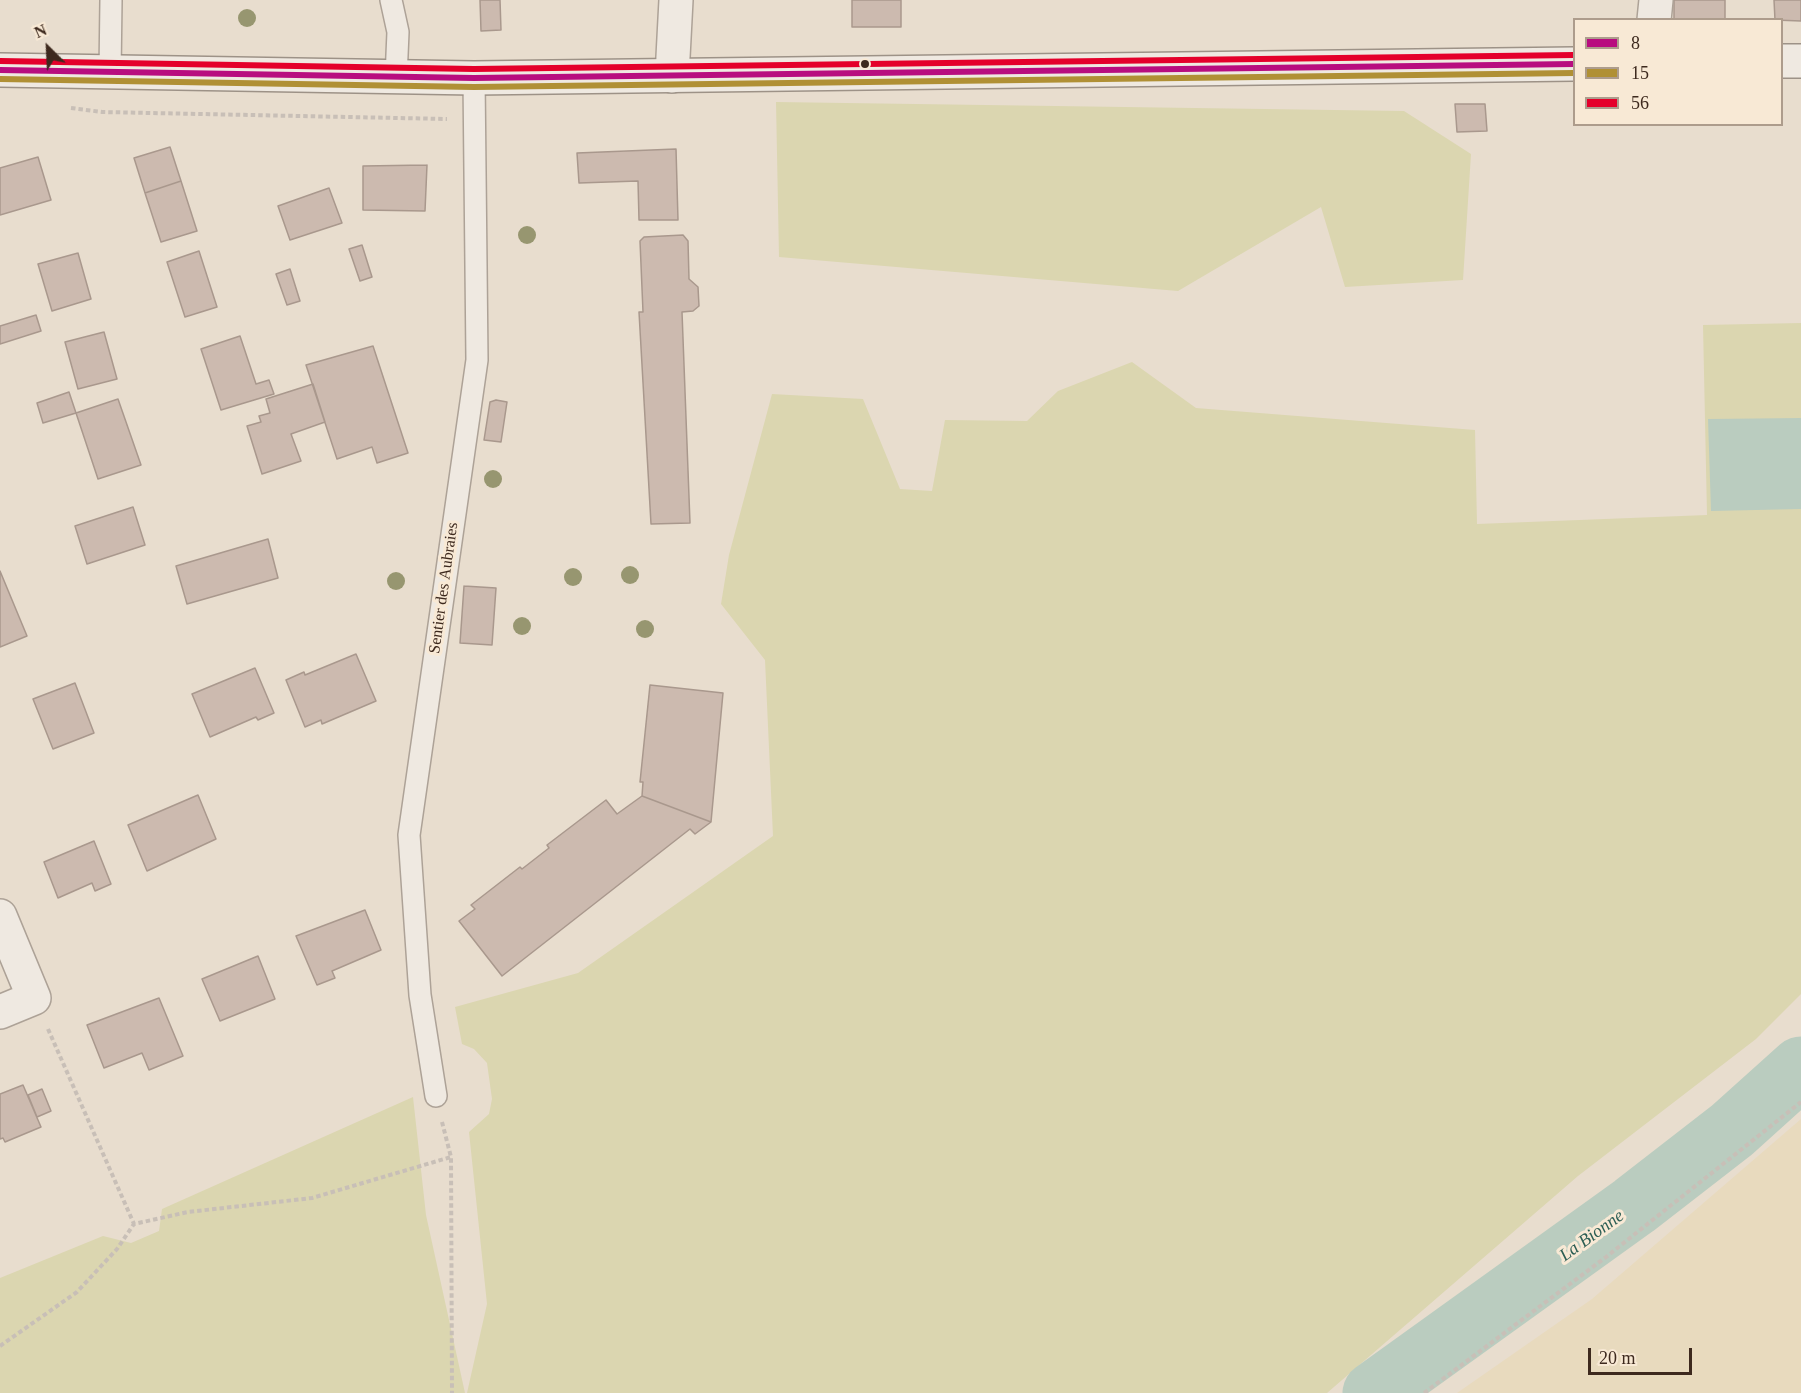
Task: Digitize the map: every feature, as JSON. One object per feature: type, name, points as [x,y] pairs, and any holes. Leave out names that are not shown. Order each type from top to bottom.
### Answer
[{"type":"main road","points":[[672,76],[676,0]]},
{"type":"main road","points":[[1654,18],[1656,0]]},
{"type":"main road","points":[[1783,61],[1801,61]]},
{"type":"main road","points":[[0,70],[474,78],[1573,64]]},
{"type":"main road","points":[[0,916],[34,998],[0,1012]]},
{"type":"lane","points":[[110,73],[111,0]]},
{"type":"lane","points":[[391,0],[398,32],[396,78]]},
{"type":"lane","name":"Sentier des Aubraies","points":[[436,1096],[420,995],[409,835],[477,360],[474,78]]},
{"type":"path","points":[[67,108],[102,112]]},
{"type":"path","points":[[34,998],[134,1224]]},
{"type":"path","points":[[436,1096],[451,1157],[452,1393]]},
{"type":"path","points":[[1424,1393],[1606,1257],[1801,1102]]},
{"type":"path","points":[[0,1346],[77,1292],[117,1249],[134,1224],[188,1212],[312,1198],[451,1157]]},
{"type":"shaded area","points":[[776,102],[1404,111],[1471,154],[1463,280],[1345,287],[1321,207],[1178,291],[779,257]]},
{"type":"shaded area","points":[[1801,323],[1801,994],[1756,1039],[1578,1176],[1327,1393],[467,1393],[487,1304],[469,1132],[489,1114],[492,1099],[487,1063],[474,1049],[462,1044],[455,1007],[578,973],[773,836],[765,660],[721,604],[729,555],[772,394],[863,399],[900,489],[932,491],[945,420],[1027,421],[1058,391],[1132,362],[1196,408],[1475,430],[1477,524],[1707,515],[1703,325]]},
{"type":"shaded area","points":[[1801,418],[1801,509],[1711,511],[1708,419]]},
{"type":"shaded area","points":[[413,1097],[426,1215],[465,1393],[0,1393],[0,1278],[103,1236],[131,1243],[159,1231],[162,1209]]},
{"type":"shaded area","points":[[1801,1119],[1801,1393],[1457,1393],[1592,1299]]},
{"type":"building","points":[[480,0],[500,0],[501,30],[481,31]]},
{"type":"building","points":[[852,0],[901,0],[901,27],[852,27]]},
{"type":"building","points":[[1674,0],[1725,0],[1725,18],[1674,18]]},
{"type":"building","points":[[1774,0],[1801,0],[1801,21],[1775,18]]},
{"type":"building","points":[[1455,104],[1485,104],[1487,131],[1457,132]]},
{"type":"building","points":[[170,147],[181,181],[145,193],[134,158]]},
{"type":"building","points":[[676,149],[678,220],[639,220],[638,181],[579,183],[577,153]]},
{"type":"building","points":[[38,157],[51,200],[0,215],[0,168]]},
{"type":"building","points":[[427,165],[425,211],[363,210],[363,166]]},
{"type":"building","points":[[181,181],[197,231],[161,242],[145,193]]},
{"type":"building","points":[[329,188],[342,223],[290,240],[278,206]]},
{"type":"building","points":[[683,235],[688,241],[689,279],[698,287],[699,306],[693,311],[682,312],[690,523],[651,524],[639,312],[643,312],[640,241],[644,237]]},
{"type":"building","points":[[362,245],[372,277],[360,281],[349,249]]},
{"type":"building","points":[[199,251],[217,307],[185,317],[167,262]]},
{"type":"building","points":[[78,253],[91,299],[52,311],[38,264]]},
{"type":"building","points":[[290,269],[300,301],[287,305],[276,274]]},
{"type":"building","points":[[36,315],[41,331],[0,344],[0,326]]},
{"type":"building","points":[[104,332],[117,379],[78,389],[65,342]]},
{"type":"building","points":[[240,336],[256,384],[269,380],[274,394],[221,410],[201,349]]},
{"type":"building","points":[[373,346],[408,453],[377,463],[372,447],[337,459],[306,365]]},
{"type":"building","points":[[313,384],[325,422],[291,434],[301,461],[262,474],[247,426],[261,422],[259,416],[270,413],[266,399]]},
{"type":"building","points":[[69,392],[76,413],[43,423],[37,403]]},
{"type":"building","points":[[118,399],[141,465],[98,479],[76,413]]},
{"type":"building","points":[[496,400],[507,402],[501,442],[484,440],[490,402]]},
{"type":"building","points":[[133,507],[145,545],[87,564],[75,526]]},
{"type":"building","points":[[268,539],[278,578],[187,604],[176,566]]},
{"type":"building","points":[[0,571],[27,636],[0,647]]},
{"type":"building","points":[[464,586],[496,588],[492,645],[460,643]]},
{"type":"building","points":[[356,654],[376,701],[322,724],[321,720],[305,727],[286,680],[304,672],[305,675]]},
{"type":"building","points":[[255,668],[274,713],[258,720],[256,717],[210,737],[192,694]]},
{"type":"building","points":[[75,683],[94,733],[53,749],[33,699]]},
{"type":"building","points":[[650,685],[723,693],[711,822],[642,796],[643,782],[640,782]]},
{"type":"building","points":[[198,795],[216,839],[147,871],[128,825]]},
{"type":"building","points":[[642,796],[711,822],[695,834],[690,829],[502,976],[459,921],[475,909],[471,905],[549,848],[547,845],[606,800],[617,814]]},
{"type":"building","points":[[94,841],[111,884],[95,891],[92,883],[58,898],[44,862]]},
{"type":"building","points":[[365,910],[381,950],[332,971],[335,978],[317,985],[296,936]]},
{"type":"building","points":[[258,956],[275,999],[220,1021],[202,979]]},
{"type":"building","points":[[159,998],[183,1056],[149,1070],[142,1053],[104,1068],[87,1025]]},
{"type":"building","points":[[23,1085],[41,1127],[5,1142],[3,1138],[0,1139],[0,1094]]},
{"type":"building","points":[[42,1089],[51,1111],[37,1117],[28,1095]]},
{"type":"waterway","name":"La Bionne","points":[[1374,1393],[1634,1206],[1732,1130],[1801,1068]]},
{"type":"transit line","name":"56","points":[[0,61],[474,69],[1573,55]]},
{"type":"transit line","name":"8","points":[[0,70],[474,78],[1573,64]]},
{"type":"transit line","name":"15","points":[[0,79],[474,87],[1573,73]]}]
